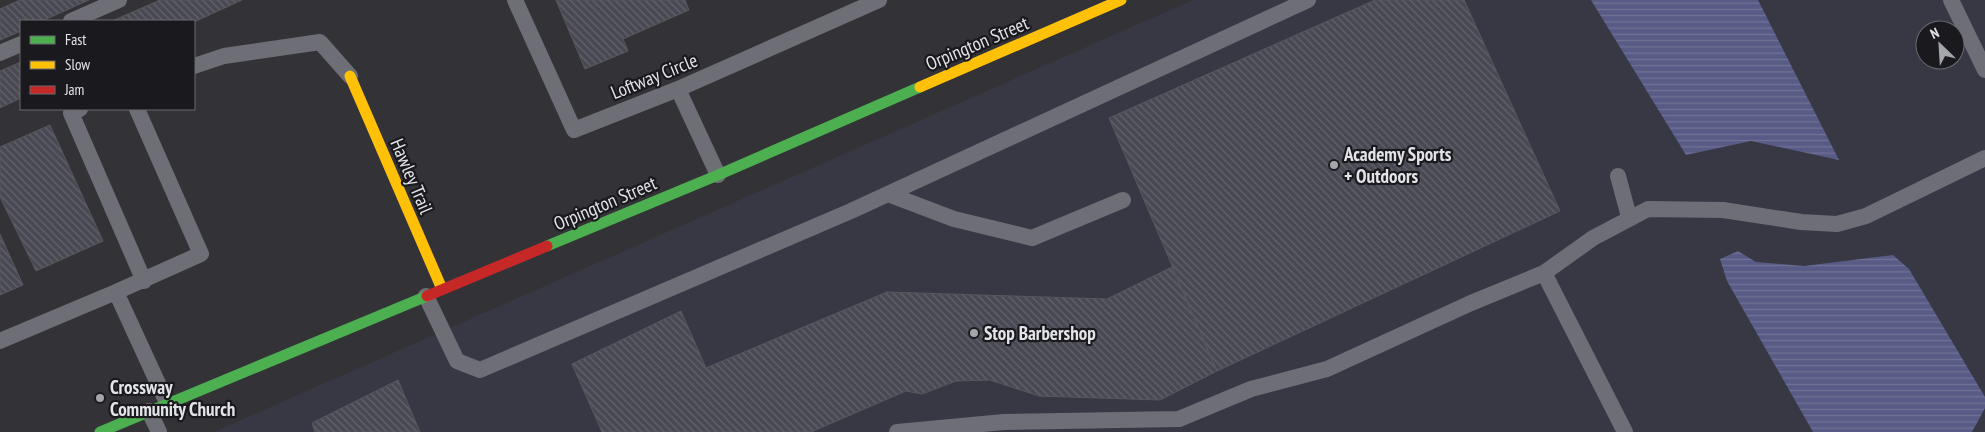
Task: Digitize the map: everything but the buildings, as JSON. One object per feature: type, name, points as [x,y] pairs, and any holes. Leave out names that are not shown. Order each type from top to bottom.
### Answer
[{"type":"street","name":"Orpington Street","points":[[100,432],[718,175],[1121,0]]},
{"type":"street","name":"Hawley Trail","points":[[350,76],[442,289]]},
{"type":"lane","points":[[73,20],[119,0]]},
{"type":"lane","name":"Loftway Circle","points":[[515,0],[574,130],[678,89],[879,0]]},
{"type":"lane","points":[[426,296],[457,362],[480,370],[888,194],[1308,0]]},
{"type":"lane","points":[[1951,0],[1985,70]]},
{"type":"lane","points":[[195,66],[224,56],[320,42],[350,76]]},
{"type":"lane","points":[[0,53],[20,44]]},
{"type":"lane","points":[[678,89],[718,175]]},
{"type":"lane","points":[[78,110],[71,113],[144,281]]},
{"type":"lane","points":[[0,342],[144,281],[201,254],[137,110]]},
{"type":"lane","points":[[897,432],[1004,422],[1117,426],[1179,420],[1251,390],[1328,369],[1471,303],[1544,273],[1593,238],[1629,217],[1648,209],[1723,210],[1801,222],[1838,224],[1866,216],[1985,158]]},
{"type":"lane","points":[[1618,176],[1629,217]]},
{"type":"lane","points":[[888,194],[954,219],[1032,238],[1123,200]]},
{"type":"lane","points":[[1544,273],[1625,432]]},
{"type":"lane","points":[[116,292],[167,403]]},
{"type":"lane","points":[[149,411],[159,432]]},
{"type":"shaded area","points":[[1193,0],[1985,0],[1985,432],[214,432]]},
{"type":"water","points":[[1591,0],[1758,0],[1839,160],[1751,141],[1686,155]]},
{"type":"water","points":[[1738,251],[1756,262],[1804,266],[1893,255],[1909,269],[1985,397],[1985,408],[1972,432],[1813,432],[1727,281],[1720,259]]},
{"type":"traffic: fast","points":[[547,246],[718,175],[920,87]]},
{"type":"traffic: fast","points":[[100,432],[427,296]]},
{"type":"traffic: slow","points":[[920,87],[1121,0]]},
{"type":"traffic: slow","points":[[350,76],[442,289]]},
{"type":"traffic: jam","points":[[427,296],[547,246]]},
{"type":"place","name":"Academy Sports + Outdoors","points":[[1334,165]]},
{"type":"place","name":"Stop Barbershop","points":[[974,333]]},
{"type":"place","name":"Crossway Community Church","points":[[100,398]]}]
